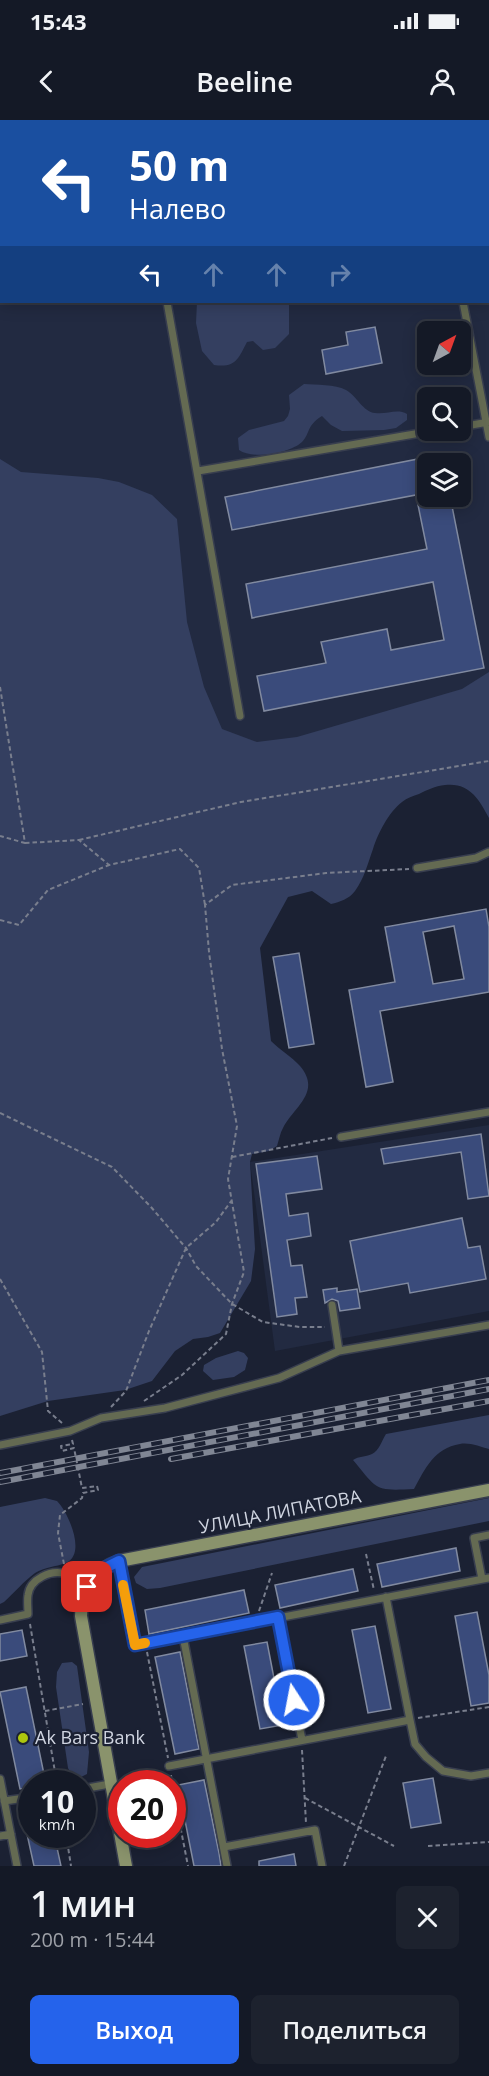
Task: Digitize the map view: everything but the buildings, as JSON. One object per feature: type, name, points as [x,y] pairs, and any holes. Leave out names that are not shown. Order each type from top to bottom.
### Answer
[{"type":"street","name":"УЛИЦА ЛИПАТОВА","points":[[87,1587],[99,1571],[119,1561],[489,1490]]},
{"type":"street","points":[[87,1587],[81,1604],[81,1616],[108,1772]]},
{"type":"street","points":[[122,1848],[126,1866]]},
{"type":"lane","points":[[167,303],[240,716]]},
{"type":"lane","points":[[464,303],[489,437]]},
{"type":"lane","points":[[471,425],[488,422]]},
{"type":"lane","points":[[198,471],[417,434]]},
{"type":"lane","points":[[417,868],[476,858],[489,852]]},
{"type":"lane","points":[[341,1137],[489,1112]]},
{"type":"lane","points":[[332,1305],[339,1351]]},
{"type":"lane","points":[[0,1445],[70,1431],[101,1418],[165,1408],[279,1378],[339,1351],[489,1325]]},
{"type":"lane","points":[[119,1561],[135,1645],[485,1578],[474,1538],[489,1535]]},
{"type":"lane","points":[[0,1620],[28,1614],[28,1593],[32,1584],[42,1576],[53,1573],[66,1574],[87,1587]]},
{"type":"lane","points":[[386,1597],[415,1743],[426,1757],[443,1771],[471,1776],[489,1773]]},
{"type":"lane","points":[[278,1617],[302,1740]]},
{"type":"lane","points":[[183,1636],[227,1866]]},
{"type":"lane","points":[[169,1766],[410,1720]]},
{"type":"lane","points":[[0,1779],[17,1866]]},
{"type":"lane","points":[[4,1801],[18,1799]]},
{"type":"lane","points":[[224,1847],[315,1830],[322,1866]]},
{"type":"lane","points":[[0,1836],[11,1834]]},
{"type":"path","points":[[0,687],[25,843]]},
{"type":"path","points":[[0,836],[25,843],[79,840],[242,802],[489,761]]},
{"type":"path","points":[[79,840],[109,866]]},
{"type":"path","points":[[0,920],[19,925],[48,890],[109,866],[180,849],[199,868],[222,1049],[237,1126],[228,1179],[244,1272],[232,1304],[226,1334],[182,1375],[144,1401]]},
{"type":"path","points":[[205,905],[232,885],[326,873],[417,868]]},
{"type":"path","points":[[0,1113],[112,1167],[151,1207],[186,1248],[196,1266],[232,1304],[263,1322],[300,1327],[335,1328]]},
{"type":"path","points":[[232,1157],[341,1137]]},
{"type":"path","points":[[101,1418],[126,1391],[149,1331],[186,1248],[216,1222],[232,1200]]},
{"type":"path","points":[[0,1279],[42,1352],[48,1411],[70,1431],[73,1444],[61,1446],[62,1451],[74,1448],[82,1488],[97,1486],[98,1490],[83,1493],[82,1498],[60,1515],[58,1533],[66,1574]]},
{"type":"path","points":[[366,1554],[375,1599]]},
{"type":"path","points":[[256,1622],[272,1573]]},
{"type":"path","points":[[28,1614],[55,1770]]},
{"type":"path","points":[[146,1643],[170,1770]]},
{"type":"path","points":[[45,1711],[96,1701]]},
{"type":"path","points":[[410,1720],[489,1707]]},
{"type":"path","points":[[302,1740],[306,1831]]},
{"type":"path","points":[[344,1866],[386,1756]]},
{"type":"path","points":[[304,1798],[394,1846]]},
{"type":"path","points":[[428,1846],[489,1842]]},
{"type":"path","points":[[68,1848],[71,1866]]},
{"type":"path","points":[[184,1848],[188,1866]]},
{"type":"shaded area","points":[[0,303],[489,303],[489,754],[33,840],[0,628]]},
{"type":"shaded area","points":[[197,303],[288,303],[289,305],[289,334],[275,348],[263,350],[253,341],[247,342],[235,361],[227,365],[214,365],[202,351],[196,323]]},
{"type":"shaded area","points":[[304,384],[342,388],[371,412],[403,412],[407,414],[407,420],[396,428],[342,431],[322,416],[313,423],[302,442],[289,449],[262,455],[253,455],[239,450],[238,438],[249,430],[284,421],[290,409],[289,395]]},
{"type":"shaded area","points":[[0,459],[21,472],[98,478],[119,482],[152,495],[177,519],[187,622],[204,687],[222,729],[257,742],[297,737],[462,689],[489,672],[489,818],[477,798],[461,786],[438,786],[406,799],[397,806],[384,823],[363,876],[353,894],[331,904],[312,891],[288,897],[260,948],[271,1041],[300,1066],[306,1075],[308,1084],[304,1099],[283,1128],[277,1146],[269,1151],[252,1154],[250,1162],[255,1249],[251,1281],[220,1333],[193,1339],[175,1351],[152,1381],[125,1390],[48,1401],[0,1416]]},
{"type":"shaded area","points":[[489,1125],[489,1311],[275,1351],[250,1162]]},
{"type":"shaded area","points":[[238,1351],[244,1353],[248,1358],[245,1370],[234,1377],[213,1380],[203,1371],[204,1365],[216,1358]]},
{"type":"shaded area","points":[[489,1415],[489,1449],[464,1444],[443,1450],[431,1460],[414,1489],[384,1489],[373,1483],[353,1460],[374,1453],[386,1434]]},
{"type":"shaded area","points":[[45,1498],[57,1501],[66,1514],[74,1533],[75,1551],[66,1563],[35,1573],[0,1604],[0,1507]]},
{"type":"shaded area","points":[[489,1498],[489,1521],[160,1588],[147,1589],[136,1583],[134,1577],[142,1567]]},
{"type":"shaded area","points":[[72,1662],[77,1666],[89,1752],[87,1770],[69,1770],[68,1768],[56,1687],[57,1672],[62,1663]]},
{"type":"railway","points":[[0,1473],[489,1380]]},
{"type":"railway","points":[[0,1482],[489,1389]]},
{"type":"railway","points":[[171,1459],[489,1401]]},
{"type":"slow traffic","points":[[123,1585],[135,1645],[145,1643]]},
{"type":"place","name":"Ak Bars Bank","points":[[23,1738]]},
{"type":"route","points":[[87,1587],[99,1571],[119,1561],[135,1645],[278,1617],[294,1700]]}]
